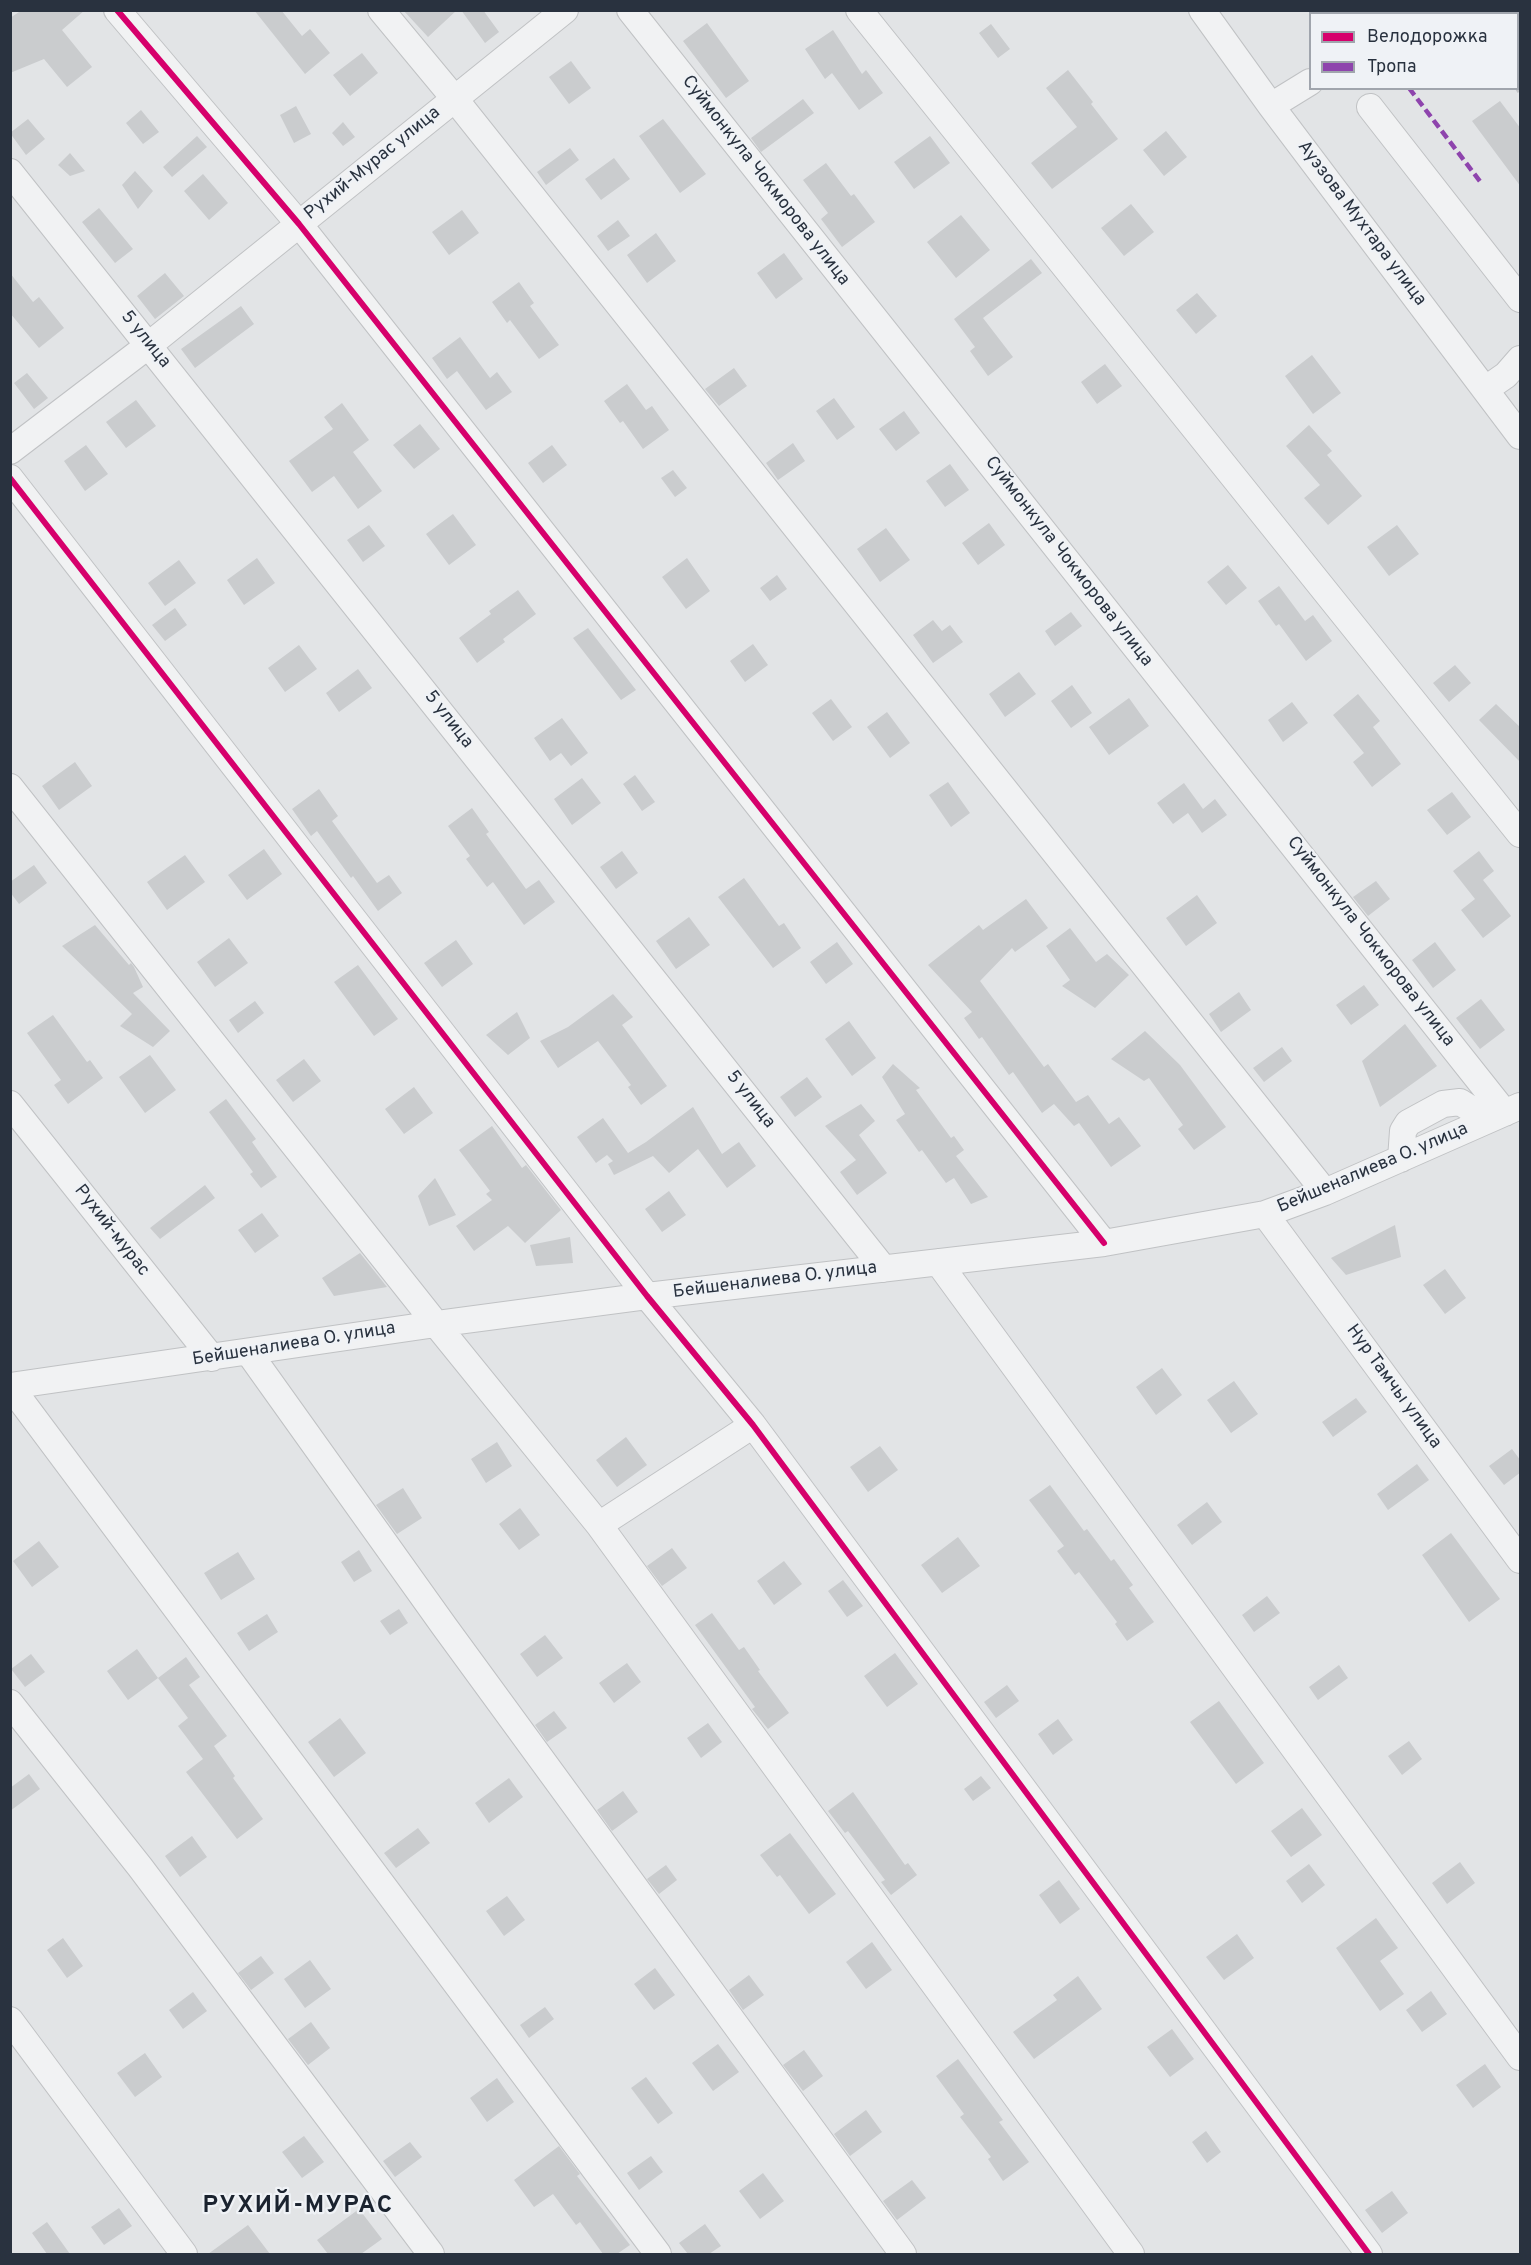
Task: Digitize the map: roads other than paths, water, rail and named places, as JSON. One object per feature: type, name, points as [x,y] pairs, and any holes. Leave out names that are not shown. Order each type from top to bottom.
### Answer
[{"type":"street","points":[[117,10],[299,224],[1104,1243]]},
{"type":"street","points":[[381,10],[454,98],[1324,1192]]},
{"type":"street","name":"Рухий-Мурас улица","points":[[10,451],[149,345],[565,10]]},
{"type":"street","name":"Суймонкула Чокморова улица","points":[[630,10],[1505,1113]]},
{"type":"street","points":[[859,10],[1521,834]]},
{"type":"street","name":"Ауэзова Мухтара улица","points":[[1202,10],[1271,106],[1521,436]]},
{"type":"street","points":[[1271,106],[1309,83]]},
{"type":"street","points":[[1370,107],[1521,299]]},
{"type":"street","name":"5 улица","points":[[10,172],[884,1269]]},
{"type":"street","points":[[1486,389],[1506,375],[1521,358]]},
{"type":"street","points":[[10,478],[647,1296],[753,1425],[1369,2254]]},
{"type":"street","points":[[10,787],[436,1324],[599,1525],[1131,2254]]},
{"type":"street","name":"Рухий-мурас","points":[[10,1104],[212,1358]]},
{"type":"street","name":"Бейшеналиева О. улица","points":[[11,1386],[436,1324],[647,1296],[1104,1243],[1265,1214],[1324,1192],[1505,1113]]},
{"type":"street","name":"Нур Тамчы улица","points":[[1265,1214],[1521,1560]]},
{"type":"street","points":[[938,1262],[1521,2057]]},
{"type":"street","points":[[249,1353],[451,1636],[903,2254]]},
{"type":"street","points":[[11,1386],[658,2254]]},
{"type":"street","points":[[599,1525],[753,1425]]},
{"type":"street","points":[[10,1703],[140,1867],[431,2254]]},
{"type":"street","points":[[10,2020],[184,2254]]},
{"type":"district","name":"РУХИЙ-МУРАС","points":[[298,2207]]}]
